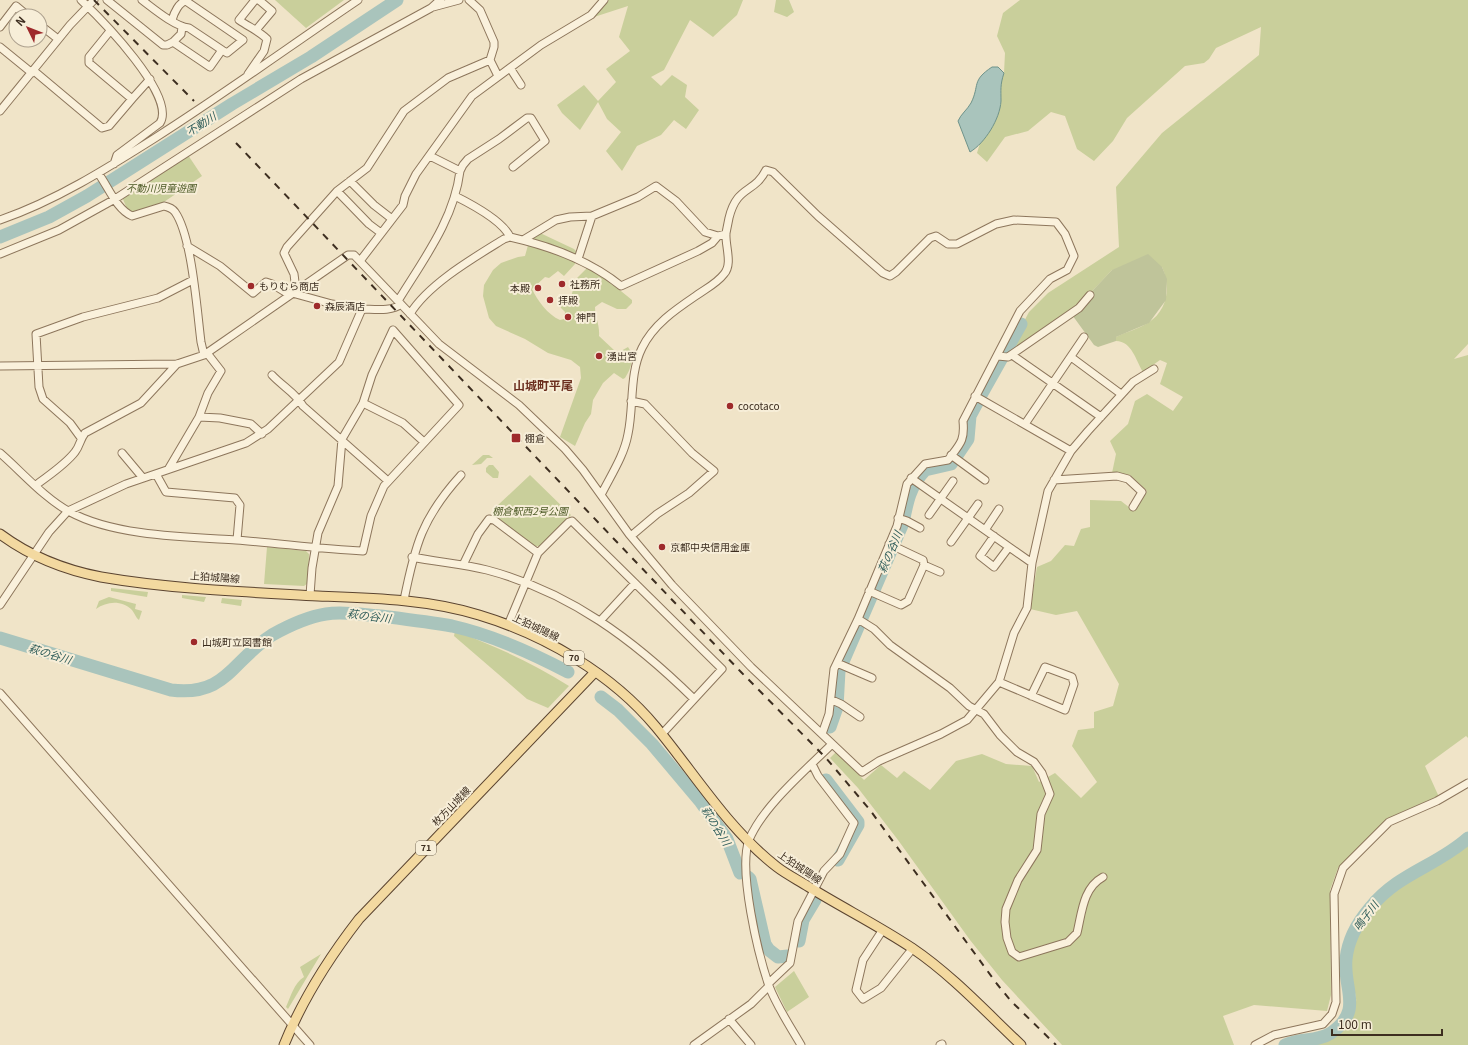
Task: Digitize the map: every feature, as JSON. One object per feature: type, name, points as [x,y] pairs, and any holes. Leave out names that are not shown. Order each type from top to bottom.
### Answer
[{"type":"main road","name":"上狛城陽線","points":[[0,534],[33,555],[83,574],[116,580],[310,595],[404,600],[465,611],[508,625],[564,652],[595,672],[642,711],[662,734],[718,807],[749,841],[777,867],[882,931],[913,948],[954,981],[1021,1045]]},
{"type":"main road","name":"枚方山城線","points":[[284,1045],[292,1025],[318,975],[359,919],[595,672]]},
{"type":"street","points":[[81,0],[110,31],[150,79],[162,106],[162,120],[117,155],[114,164]]},
{"type":"street","points":[[0,111],[33,72],[58,39],[94,0]]},
{"type":"street","points":[[107,0],[163,44],[166,45],[173,42],[181,34],[182,27]]},
{"type":"street","points":[[142,0],[167,19],[172,20],[182,27],[189,28],[227,53],[243,40],[186,1],[182,2],[174,13],[172,20]]},
{"type":"street","points":[[245,79],[264,51],[267,39],[261,32],[239,20],[256,0]]},
{"type":"street","points":[[256,30],[272,11],[259,0]]},
{"type":"street","points":[[0,220],[25,211],[100,174],[245,79],[358,0]]},
{"type":"street","points":[[431,8],[440,0]]},
{"type":"street","points":[[0,254],[59,230],[301,79],[431,8],[459,0]]},
{"type":"street","points":[[291,294],[295,282],[294,274],[284,253],[287,247],[338,191],[372,162],[404,111],[448,78],[490,60],[494,42],[480,10],[469,0]]},
{"type":"street","points":[[360,261],[403,205],[405,196],[416,174],[472,96],[541,45],[591,15],[604,0]]},
{"type":"street","points":[[0,27],[8,16]]},
{"type":"street","points":[[48,31],[58,39]]},
{"type":"street","points":[[110,31],[89,57],[88,61],[132,99]]},
{"type":"street","points":[[173,42],[210,67],[222,50]]},
{"type":"street","points":[[0,47],[102,128],[109,126],[150,79]]},
{"type":"street","points":[[490,60],[498,76]]},
{"type":"street","points":[[510,68],[521,85]]},
{"type":"street","points":[[187,246],[220,266],[253,293],[266,282],[291,294],[332,304],[362,309],[382,309],[398,306],[437,240],[455,196],[462,165],[468,159],[500,139],[527,118],[531,118],[545,141],[513,167]]},
{"type":"street","points":[[430,156],[460,171]]},
{"type":"street","points":[[601,495],[625,447],[629,432],[635,366],[647,337],[672,312],[714,284],[726,273],[728,263],[726,234],[735,200],[744,190],[760,180],[766,170],[773,172],[818,216],[883,273],[890,276],[896,272],[930,238],[936,236],[948,244],[957,244],[996,224],[1014,220],[1056,222],[1065,234],[1074,256],[1072,264],[1067,270],[1050,279],[1020,311],[1001,357],[975,396],[963,421],[964,435],[954,457],[948,460],[926,464],[903,495],[902,519],[892,545],[840,665],[832,678],[835,702],[822,734]]},
{"type":"street","points":[[100,174],[114,197],[127,214],[132,216],[152,208],[164,206],[170,207],[177,216],[187,246],[201,342],[206,354],[221,371],[208,393],[199,417],[169,468]]},
{"type":"street","points":[[350,181],[379,209],[392,219]]},
{"type":"street","points":[[523,240],[556,220],[570,217],[592,216],[638,197],[656,186],[676,200],[705,232],[718,236],[726,234]]},
{"type":"street","points":[[338,191],[369,224],[381,233]]},
{"type":"street","points":[[455,196],[468,202],[502,226],[510,237]]},
{"type":"street","points":[[578,259],[592,216]]},
{"type":"street","points":[[410,314],[421,299],[462,266],[504,239],[510,237],[578,259],[602,271],[621,286],[698,251],[712,243],[718,236]]},
{"type":"street","points":[[0,366],[176,364],[206,354],[348,255],[354,254],[439,344],[519,405],[558,442],[583,470],[631,536],[672,585],[750,667],[862,772],[879,761],[967,720],[982,700],[999,682],[1014,633],[1027,608],[1032,563],[1048,491],[1071,451],[1121,394],[1134,382],[1154,369]]},
{"type":"street","points":[[81,438],[70,423],[43,400],[39,387],[39,365],[36,334],[84,317],[158,298],[193,280]]},
{"type":"street","points":[[1001,357],[1008,358],[1056,322],[1080,308],[1090,295]]},
{"type":"street","points":[[0,605],[49,532],[68,511],[104,493],[169,468],[246,443],[262,434],[339,362],[362,309]]},
{"type":"street","points":[[0,453],[68,511],[103,525],[126,530],[237,540],[314,549],[363,551],[371,516],[379,495],[388,481],[459,405],[393,330],[372,375],[363,403],[342,439],[338,486],[318,533],[314,549],[310,595]]},
{"type":"street","points":[[1025,424],[1084,338]]},
{"type":"street","points":[[1012,354],[1101,417]]},
{"type":"street","points":[[1071,357],[1121,394]]},
{"type":"street","points":[[36,485],[71,458],[77,450],[81,438],[85,433],[147,398],[152,390],[176,364]]},
{"type":"street","points":[[272,375],[300,400],[303,406],[388,481]]},
{"type":"street","points":[[975,396],[1071,451]]},
{"type":"street","points":[[631,536],[657,514],[689,493],[714,471],[692,453],[645,404],[632,401]]},
{"type":"street","points":[[363,403],[404,423],[424,442]]},
{"type":"street","points":[[199,417],[220,418],[251,424],[262,434]]},
{"type":"street","points":[[122,453],[143,478]]},
{"type":"street","points":[[954,457],[985,480]]},
{"type":"street","points":[[156,474],[166,492],[235,498],[240,505],[237,540]]},
{"type":"street","points":[[404,600],[412,557],[423,529],[447,490],[461,475]]},
{"type":"street","points":[[1054,480],[1118,476],[1128,479],[1142,492],[1134,507]]},
{"type":"street","points":[[914,480],[1032,563]]},
{"type":"street","points":[[929,515],[953,481]]},
{"type":"street","points":[[951,542],[978,504]]},
{"type":"street","points":[[985,530],[999,509]]},
{"type":"street","points":[[463,565],[478,534],[489,519],[494,520],[538,553]]},
{"type":"street","points":[[902,519],[920,528]]},
{"type":"street","points":[[508,625],[538,553],[569,522],[572,521],[722,669],[662,734]]},
{"type":"street","points":[[994,536],[980,556],[994,567],[1009,547]]},
{"type":"street","points":[[872,592],[901,605],[908,601],[924,565],[923,560],[892,545]]},
{"type":"street","points":[[412,557],[487,570],[551,594],[601,620],[644,652],[694,699]]},
{"type":"street","points":[[924,565],[940,572]]},
{"type":"street","points":[[601,620],[634,583]]},
{"type":"street","points":[[860,620],[874,629],[890,645],[939,679],[969,706],[984,714],[1000,735],[1017,752],[1034,762],[1042,773],[1050,794],[1041,814],[1037,850],[1018,880],[1006,909],[1006,938],[1012,952],[1019,957],[1068,942],[1074,938],[1077,933],[1088,891],[1092,884],[1103,877]]},
{"type":"street","points":[[840,665],[872,678]]},
{"type":"street","points":[[999,682],[1031,696],[1065,710],[1074,684],[1072,677],[1045,667],[1031,696]]},
{"type":"street","points":[[0,693],[310,1045]]},
{"type":"street","points":[[835,702],[860,718]]},
{"type":"street","points":[[801,1045],[769,985],[748,893],[745,862],[749,841],[757,825],[770,806],[832,744]]},
{"type":"street","points":[[694,1045],[751,1004],[790,963],[798,921],[824,871],[840,854],[854,823],[818,776],[812,764]]},
{"type":"street","points":[[1255,1045],[1274,1035],[1323,1024],[1332,1014],[1336,1002],[1334,894],[1343,868],[1389,822],[1437,801],[1468,783]]},
{"type":"street","points":[[882,931],[862,960],[856,990],[863,999],[881,988],[913,948]]},
{"type":"street","points":[[729,1019],[751,1045]]},
{"type":"green space","points":[[275,0],[344,0],[306,28]]},
{"type":"green space","points":[[607,0],[743,0],[737,15],[713,37],[690,20],[664,70],[651,77],[661,86],[672,75],[687,85],[685,97],[699,110],[686,129],[674,120],[661,135],[637,146],[622,171],[606,151],[621,132],[607,119],[598,102],[580,130],[562,113],[557,105],[584,85],[598,101],[616,82],[606,69],[630,51],[619,37],[628,6],[591,18]]},
{"type":"green space","points":[[776,0],[789,0],[794,12],[787,17],[774,12]]},
{"type":"green space","points":[[1020,0],[1468,0],[1468,344],[1454,359],[1468,355],[1468,738],[1466,736],[1425,766],[1439,797],[1385,821],[1338,868],[1330,890],[1331,995],[1327,1011],[1254,1005],[1223,1016],[1234,1045],[1062,1045],[1002,980],[970,940],[898,840],[858,788],[830,758],[836,752],[864,780],[881,765],[897,778],[904,771],[930,790],[956,761],[982,754],[1006,764],[1032,766],[1039,782],[1055,773],[1081,798],[1097,782],[1072,746],[1078,730],[1094,728],[1094,712],[1113,706],[1119,684],[1077,611],[1056,615],[1030,609],[1037,567],[1051,561],[1065,545],[1074,546],[1081,529],[1090,527],[1090,500],[1121,501],[1134,511],[1147,491],[1130,475],[1112,473],[1116,454],[1110,441],[1128,424],[1135,401],[1147,394],[1173,411],[1183,397],[1160,384],[1167,363],[1160,360],[1143,372],[1130,348],[1126,344],[1116,341],[1116,337],[1148,323],[1160,312],[1164,305],[1167,290],[1165,275],[1162,267],[1112,270],[1077,307],[1016,348],[1011,346],[1029,312],[1048,293],[1119,247],[1116,187],[1162,133],[1259,55],[1261,27],[1216,48],[1209,59],[1204,63],[1185,66],[1127,118],[1113,141],[1094,161],[1077,149],[1065,116],[1051,112],[1028,131],[1005,137],[987,162],[977,153],[980,143],[996,120],[1001,102],[1000,85],[1004,73],[1005,53],[997,36],[1003,13]]},
{"type":"green space","name":"不動川児童遊園","points":[[188,155],[202,176],[161,204],[132,213],[128,211],[122,197]]},
{"type":"green space","points":[[538,232],[576,251],[575,264],[564,276],[558,271],[549,278],[545,277],[532,289],[537,298],[551,315],[560,320],[564,319],[565,312],[559,303],[563,297],[571,297],[576,279],[587,268],[595,270],[632,300],[632,303],[626,309],[617,309],[602,302],[595,307],[599,336],[615,351],[621,351],[628,347],[632,359],[629,371],[625,378],[623,379],[614,373],[603,383],[593,400],[591,414],[585,423],[575,446],[560,437],[581,378],[580,367],[571,360],[548,353],[525,339],[496,326],[489,318],[483,296],[484,285],[493,270],[501,263],[525,256],[530,238]]},
{"type":"green space","points":[[1148,254],[1162,267],[1167,279],[1166,300],[1149,323],[1116,337],[1116,341],[1098,347],[1094,345],[1070,312],[1077,307],[1112,270]]},
{"type":"green space","points":[[483,455],[489,455],[493,458],[487,458],[481,464],[472,465]]},
{"type":"green space","points":[[489,465],[493,465],[499,472],[498,478],[493,478],[486,472],[486,468]]},
{"type":"green space","name":"棚倉駅西2号公園","points":[[530,475],[571,515],[541,546],[535,546],[493,515],[498,505]]},
{"type":"green space","points":[[267,547],[306,551],[309,554],[308,583],[304,586],[264,584]]},
{"type":"green space","points":[[111,588],[148,592],[147,597],[111,591]]},
{"type":"green space","points":[[182,595],[206,597],[204,602],[182,598]]},
{"type":"green space","points":[[109,597],[136,604],[135,609],[142,611],[139,620],[132,610],[124,604],[110,603],[96,609],[99,601]]},
{"type":"green space","points":[[222,598],[242,600],[241,606],[221,603]]},
{"type":"green space","points":[[455,631],[514,656],[569,686],[548,708],[527,699],[454,636]]},
{"type":"green space","points":[[1468,845],[1468,1045],[1305,1045],[1323,1041],[1331,1037],[1346,1027],[1351,1020],[1355,1011],[1356,999],[1350,973],[1351,955],[1358,933],[1369,916],[1383,900],[1407,881],[1450,858]]},
{"type":"green space","points":[[321,954],[288,1009],[286,1007],[293,990],[304,977],[300,967]]},
{"type":"green space","points":[[794,971],[809,997],[787,1012],[775,987]]},
{"type":"water","points":[[992,67],[998,67],[1004,73],[1001,84],[1000,108],[991,130],[981,143],[970,152],[958,121],[974,97],[978,80]]},
{"type":"waterway","name":"不動川","points":[[0,237],[49,217],[87,196],[232,104],[311,57],[397,0]]},
{"type":"waterway","name":"萩の谷川","points":[[981,395],[1021,324]]},
{"type":"waterway","name":"萩の谷川","points":[[830,727],[837,707],[839,671],[903,523],[908,501],[913,488],[925,470],[951,464],[968,439],[970,416],[978,401]]},
{"type":"waterway","name":"萩の谷川","points":[[0,638],[171,690],[190,691],[205,688],[217,682],[228,674],[258,645],[285,628],[319,615],[346,613],[452,626],[482,634],[512,645],[568,672]]},
{"type":"waterway","name":"萩の谷川","points":[[601,697],[618,710],[652,744],[700,801],[727,839],[740,873]]},
{"type":"waterway","name":"萩の谷川","points":[[826,780],[858,822],[858,825],[838,860]]},
{"type":"waterway","name":"鳴子川","points":[[1285,1045],[1296,1041],[1326,1036],[1341,1024],[1347,1016],[1350,999],[1346,970],[1347,952],[1351,938],[1361,919],[1381,896],[1393,886],[1444,856],[1468,838]]},
{"type":"waterway","name":"萩の谷川","points":[[748,877],[750,879],[765,944],[769,950],[778,957],[788,956]]},
{"type":"waterway","name":"萩の谷川","points":[[799,941],[803,920],[815,900]]},
{"type":"railway","points":[[94,0],[194,101]]},
{"type":"railway","points":[[236,143],[741,672],[826,758],[870,810],[997,984],[1011,1001],[1056,1045]]},
{"type":"place","name":"社務所","points":[[562,284]]},
{"type":"place","name":"もりむら商店","points":[[251,286]]},
{"type":"place","name":"本殿","points":[[538,288]]},
{"type":"place","name":"拝殿","points":[[550,300]]},
{"type":"place","name":"森辰酒店","points":[[317,306]]},
{"type":"place","name":"神門","points":[[568,317]]},
{"type":"place","name":"湧出宮","points":[[599,356]]},
{"type":"place","name":"cocotaco","points":[[730,406]]},
{"type":"place","name":"棚倉","points":[[516,438]]},
{"type":"place","name":"京都中央信用金庫","points":[[662,547]]},
{"type":"place","name":"山城町立図書館","points":[[194,642]]},
{"type":"district","name":"山城町平尾","points":[[543,386]]}]
